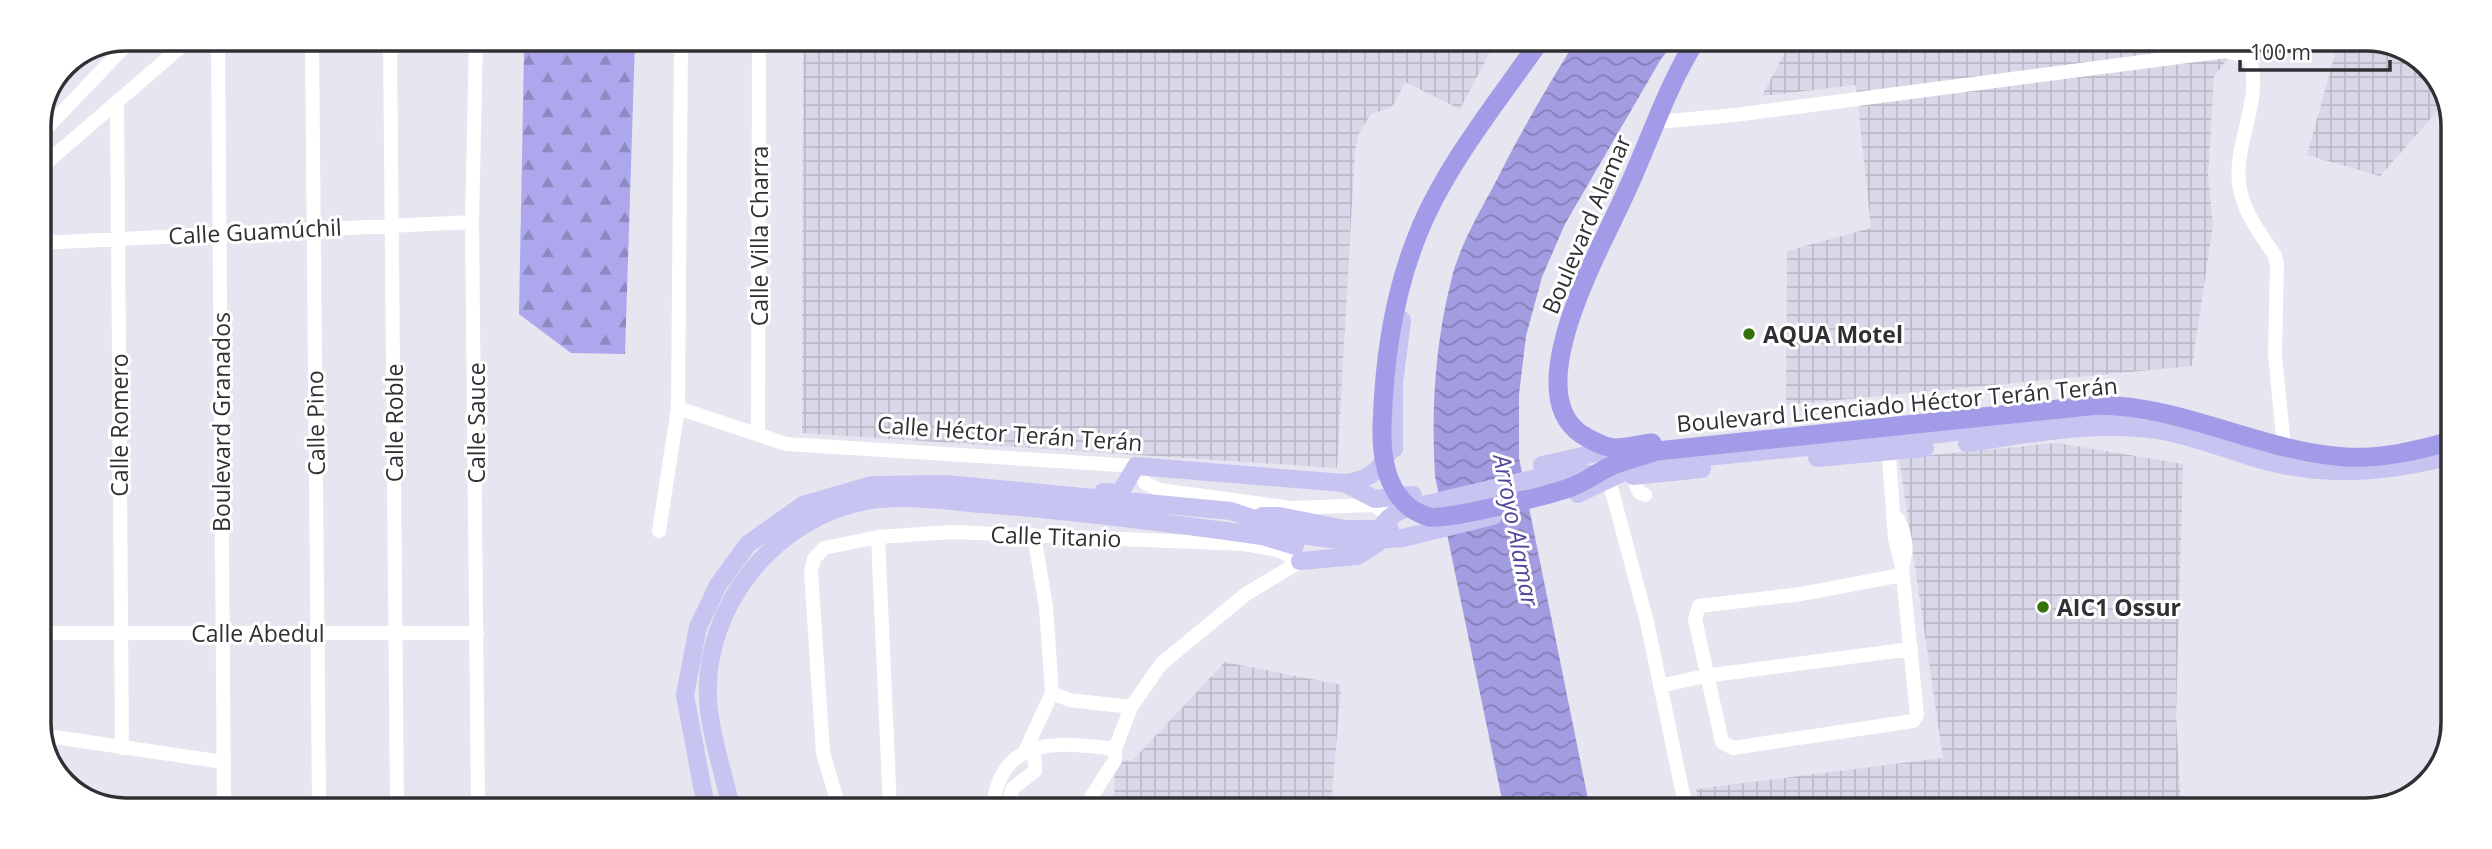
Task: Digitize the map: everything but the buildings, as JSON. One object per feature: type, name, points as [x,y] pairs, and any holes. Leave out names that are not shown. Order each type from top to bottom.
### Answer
[{"type":"highway","points":[[1442,518],[1430,517],[1415,510],[1398,495],[1385,469],[1390,335],[1403,278],[1419,232],[1460,160],[1533,51]]},
{"type":"highway","name":"Boulevard Alamar","points":[[1614,449],[1578,431],[1564,414],[1558,386],[1567,328],[1586,274],[1691,51]]},
{"type":"highway","name":"Boulevard Licenciado Héctor Terán Terán","points":[[1614,449],[1733,429],[2107,394],[2159,401],[2283,436],[2351,448],[2378,448],[2441,435]]},
{"type":"highway","name":"Boulevard Licenciado Héctor Terán Terán","points":[[1442,518],[1572,487],[1610,467],[1657,451],[2057,414],[2098,405],[2149,408],[2279,446],[2346,457],[2384,456],[2441,443]]},
{"type":"main road","name":"Boulevard Licenciado Héctor Terán Terán","points":[[704,798],[685,695],[698,627],[718,585],[748,544],[803,505],[872,485],[946,484],[1186,506],[1231,511],[1301,536],[1325,540],[1391,540],[1572,497],[1622,473],[1656,462],[1940,434],[2057,414],[2103,415],[2160,421],[2322,463],[2351,464],[2411,459],[2441,451]]},
{"type":"main road","name":"Boulevard Licenciado Héctor Terán Terán","points":[[1537,472],[1622,476],[1889,452],[2107,425],[2161,431],[2269,462],[2327,473],[2381,471],[2441,458]]},
{"type":"main road","name":"Calle Héctor Terán Terán","points":[[1136,466],[1344,483],[1362,481],[1372,475],[1387,459],[1387,441]]},
{"type":"main road","points":[[1387,441],[1396,474],[1422,499]]},
{"type":"main road","name":"Boulevard Licenciado Héctor Terán Terán","points":[[729,798],[708,699],[714,642],[730,603],[751,569],[777,544],[805,524],[836,509],[868,501],[906,499],[1045,509],[1262,536],[1320,551],[1354,551],[1374,539],[1382,504],[1422,499],[1537,472],[1614,449]]},
{"type":"main road","points":[[1040,494],[1053,488],[1117,494],[1136,466]]},
{"type":"main road","name":"Calle Héctor Terán Terán","points":[[1344,483],[1382,504]]},
{"type":"main road","points":[[1300,561],[1365,553],[1386,533],[1382,504]]},
{"type":"main road","name":"Boulevard Licenciado Héctor Terán Terán","points":[[1219,530],[1254,519],[1279,516],[1345,529],[1391,529],[1442,518]]},
{"type":"street","points":[[51,123],[119,51]]},
{"type":"street","points":[[51,159],[176,51]]},
{"type":"street","name":"Boulevard Granados","points":[[218,51],[224,798]]},
{"type":"street","name":"Calle Pino","points":[[312,51],[318,798]]},
{"type":"street","name":"Calle Roble","points":[[390,51],[397,798]]},
{"type":"street","name":"Calle Sauce","points":[[476,51],[472,222],[478,798]]},
{"type":"street","points":[[659,531],[678,408],[681,51]]},
{"type":"street","name":"Calle Villa Charra","points":[[758,433],[759,51]]},
{"type":"street","points":[[1657,122],[1735,115],[2226,51],[2249,57],[2254,79],[2238,169],[2239,186],[2245,209],[2275,256],[2277,265],[2275,355],[2283,436]]},
{"type":"street","name":"Calle Romero","points":[[117,102],[122,748]]},
{"type":"street","name":"Calle Guamúchil","points":[[51,242],[472,222]]},
{"type":"street","name":"Calle Héctor Terán Terán","points":[[678,408],[786,444],[1136,466]]},
{"type":"street","points":[[1886,416],[1895,540],[1902,571],[1917,715],[1913,721],[1728,747],[1722,741],[1705,676],[1695,612],[1699,606],[1801,594],[1902,571]]},
{"type":"street","name":"Boulevard Licenciado Héctor Terán Terán","points":[[1136,466],[1144,483],[1160,490],[1291,508],[1382,504]]},
{"type":"street","points":[[1645,495],[1622,476],[1615,497],[1684,798]]},
{"type":"street","name":"Calle Titanio","points":[[836,798],[822,754],[811,572],[814,559],[824,548],[878,537],[951,532],[1244,544],[1278,550],[1300,561]]},
{"type":"street","points":[[1010,798],[1013,788],[1035,771],[1030,748],[1052,693],[1046,607],[1034,535]]},
{"type":"street","points":[[878,537],[890,798]]},
{"type":"street","points":[[1091,798],[1115,760],[1115,749],[1131,707],[1161,664],[1246,594],[1320,551]]},
{"type":"street","name":"Calle Abedul","points":[[51,632],[477,633]]},
{"type":"street","points":[[1660,686],[1705,676],[1911,649]]},
{"type":"street","points":[[1052,693],[1070,700],[1131,707]]},
{"type":"street","points":[[52,737],[223,762]]},
{"type":"street","points":[[996,798],[1003,773],[1012,759],[1030,748],[1090,746],[1115,749]]},
{"type":"shaded area","points":[[803,51],[1491,51],[1460,109],[1405,82],[1395,103],[1388,109],[1371,114],[1359,133],[1355,151],[1337,468],[802,433]]},
{"type":"shaded area","points":[[1785,51],[2234,51],[2214,76],[2208,175],[2213,226],[2192,366],[1786,405],[1787,251],[1871,228],[1856,85],[1762,96]]},
{"type":"shaded area","points":[[2336,51],[2376,51],[2395,56],[2423,76],[2436,97],[2439,109],[2380,176],[2307,155]]},
{"type":"shaded area","points":[[2057,443],[2183,464],[2176,716],[2180,798],[1698,798],[1696,789],[1943,758],[1899,458]]},
{"type":"shaded area","points":[[1225,662],[1341,685],[1332,798],[1114,798],[1115,760],[1132,761]]},
{"type":"green space","points":[[635,51],[625,354],[571,353],[519,314],[524,52]]},
{"type":"water","name":"Arroyo Alamar","points":[[1570,51],[1668,51],[1565,224],[1542,277],[1526,336],[1519,395],[1519,458],[1588,798],[1502,798],[1435,476],[1436,378],[1441,329],[1454,269],[1463,245]]},
{"type":"place","name":"AQUA Motel","points":[[1749,334]]},
{"type":"place","name":"AIC1 Ossur","points":[[2043,607]]}]
